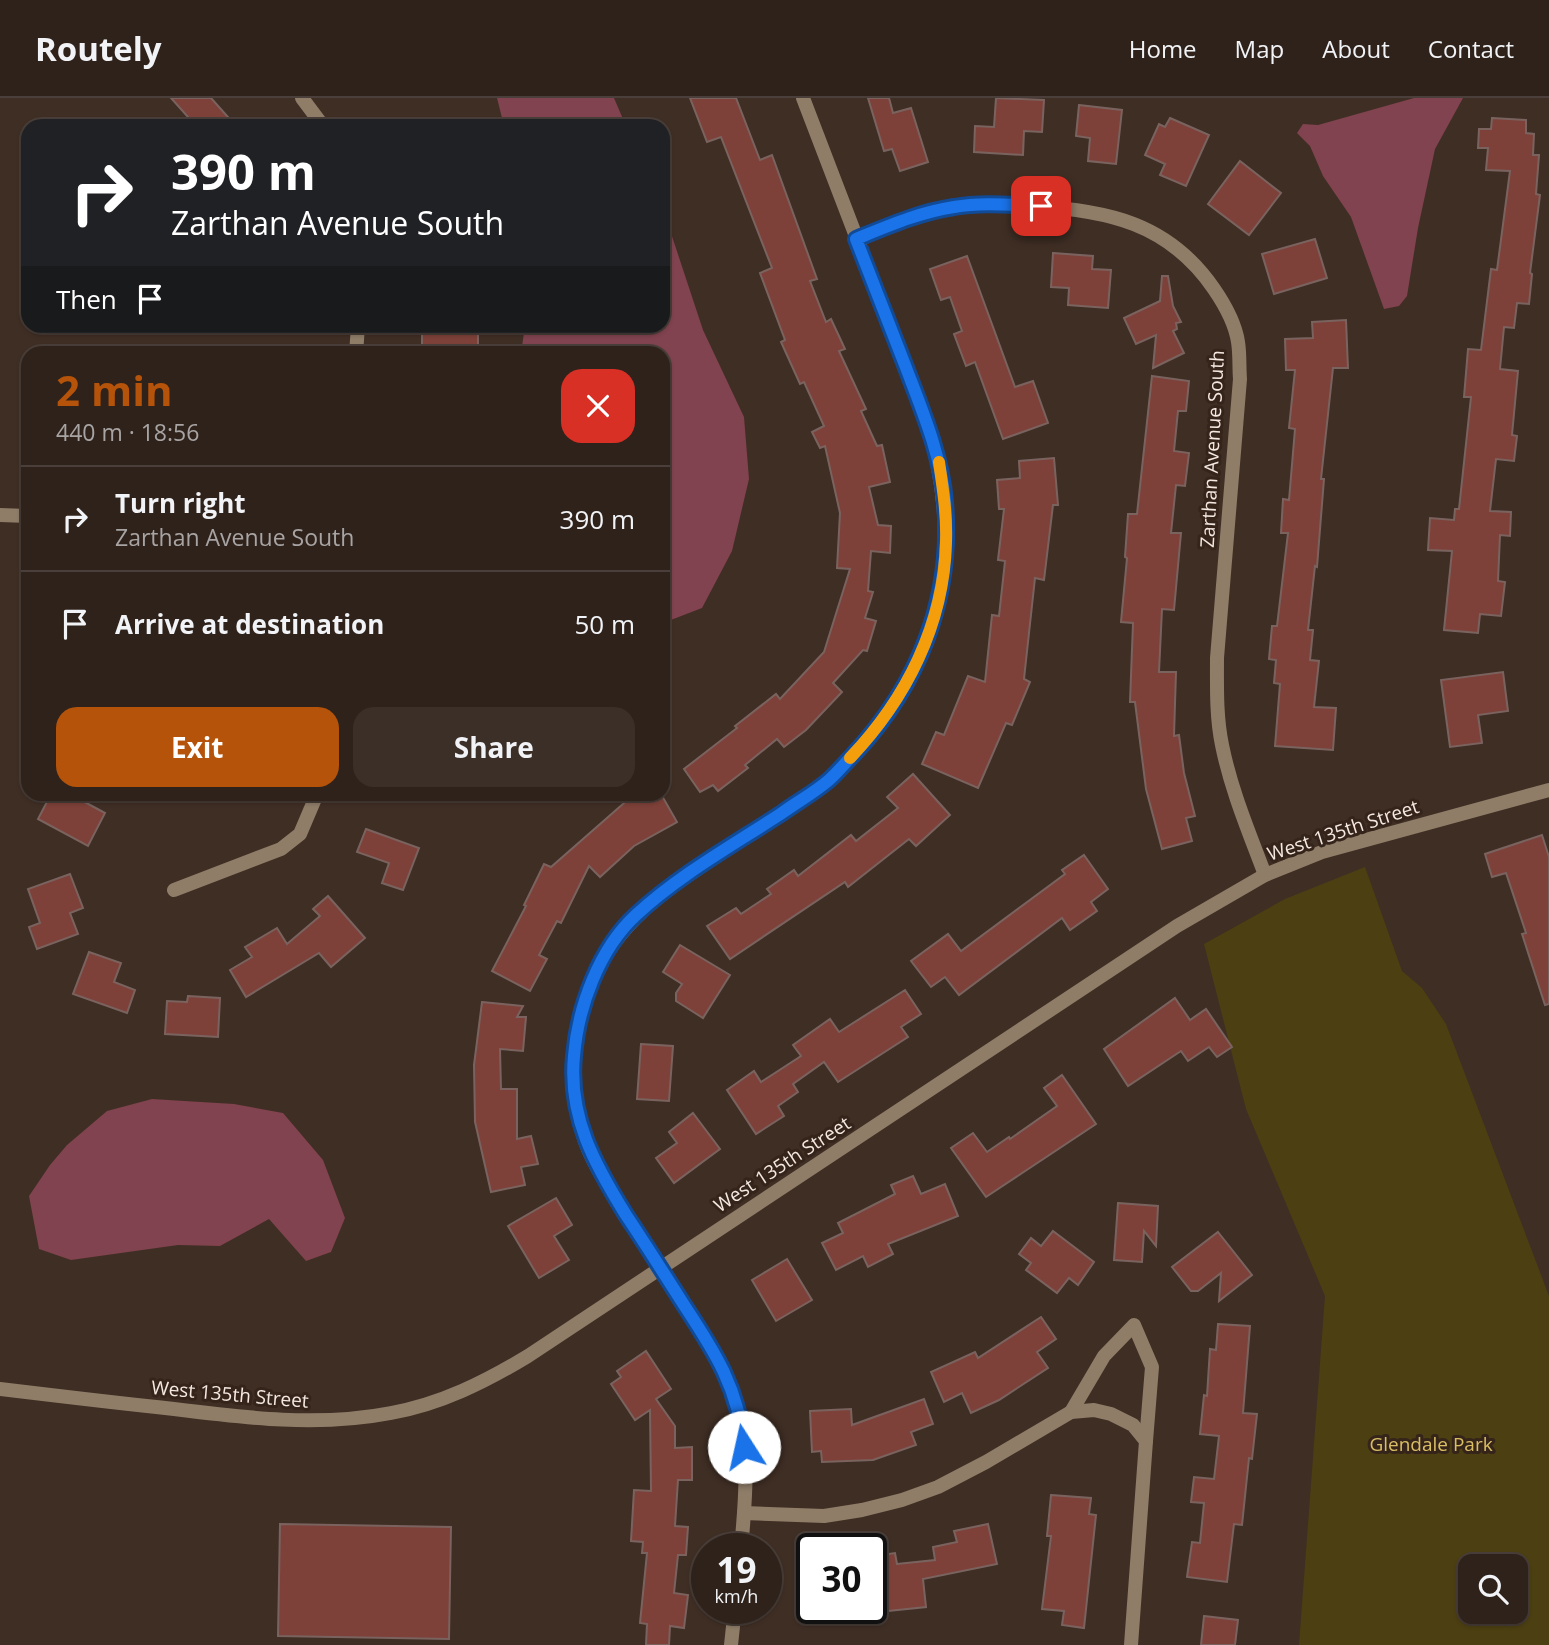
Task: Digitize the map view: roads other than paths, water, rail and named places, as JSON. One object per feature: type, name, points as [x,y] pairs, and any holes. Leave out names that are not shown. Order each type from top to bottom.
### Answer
[{"type":"street","points":[[302,98],[318,119]]},
{"type":"street","points":[[742,1533],[745,1463],[742,1431],[733,1393],[718,1358],[598,1170],[582,1135],[574,1098],[573,1056],[581,1016],[593,981],[610,948],[634,917],[670,888],[829,780],[863,744],[889,712],[913,673],[928,638],[940,592],[946,544],[945,500],[938,457],[926,419],[803,98]]},
{"type":"street","name":"Zarthan Avenue South","points":[[856,239],[915,216],[954,207],[996,204],[1041,206],[1118,217],[1146,227],[1179,249],[1204,274],[1226,307],[1238,342],[1240,379],[1217,657],[1217,700],[1221,743],[1232,785],[1265,875]]},
{"type":"street","points":[[0,515],[21,516]]},
{"type":"street","name":"West 135th Street","points":[[0,1389],[281,1420],[320,1421],[392,1413],[427,1404],[494,1376],[1177,926],[1265,875],[1322,852],[1549,790]]},
{"type":"street","points":[[174,890],[281,849],[300,834],[314,801]]},
{"type":"street","points":[[1071,1412],[1104,1356],[1133,1325],[1152,1367],[1130,1645]]},
{"type":"street","points":[[744,1514],[824,1516],[902,1500],[938,1487],[1071,1412],[1094,1410],[1111,1414],[1133,1424],[1146,1441]]},
{"type":"street","points":[[731,1645],[733,1624]]},
{"type":"park label","name":"Glendale Park","points":[[1431,1444]]}]
